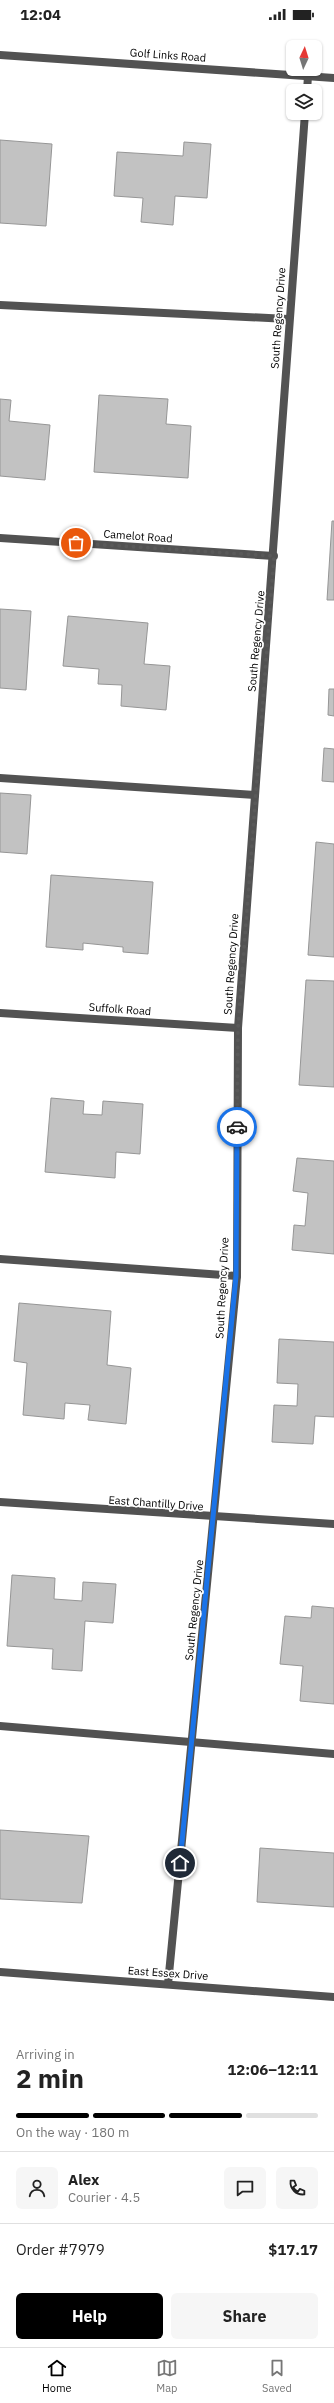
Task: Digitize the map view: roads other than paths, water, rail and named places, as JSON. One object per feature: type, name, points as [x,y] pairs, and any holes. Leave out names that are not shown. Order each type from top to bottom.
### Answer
[{"type":"street","name":"Golf Links Road","points":[[0,55],[286,74]]},
{"type":"street","name":"Golf Links Road","points":[[308,76],[334,78]]},
{"type":"street","points":[[307,84],[308,76]]},
{"type":"street","name":"South Regency Drive","points":[[168,1984],[214,1518],[236,1276],[238,1028],[274,556],[288,319],[304,120]]},
{"type":"street","points":[[0,304],[288,319]]},
{"type":"street","name":"Camelot Road","points":[[0,538],[274,556]]},
{"type":"street","points":[[0,778],[255,795]]},
{"type":"street","name":"Suffolk Road","points":[[0,1013],[238,1028]]},
{"type":"street","points":[[0,1259],[236,1276]]},
{"type":"street","name":"East Chantilly Drive","points":[[0,1502],[214,1518],[334,1524]]},
{"type":"street","points":[[0,1726],[334,1754]]},
{"type":"street","name":"East Essex Drive","points":[[0,1972],[334,1997]]}]
